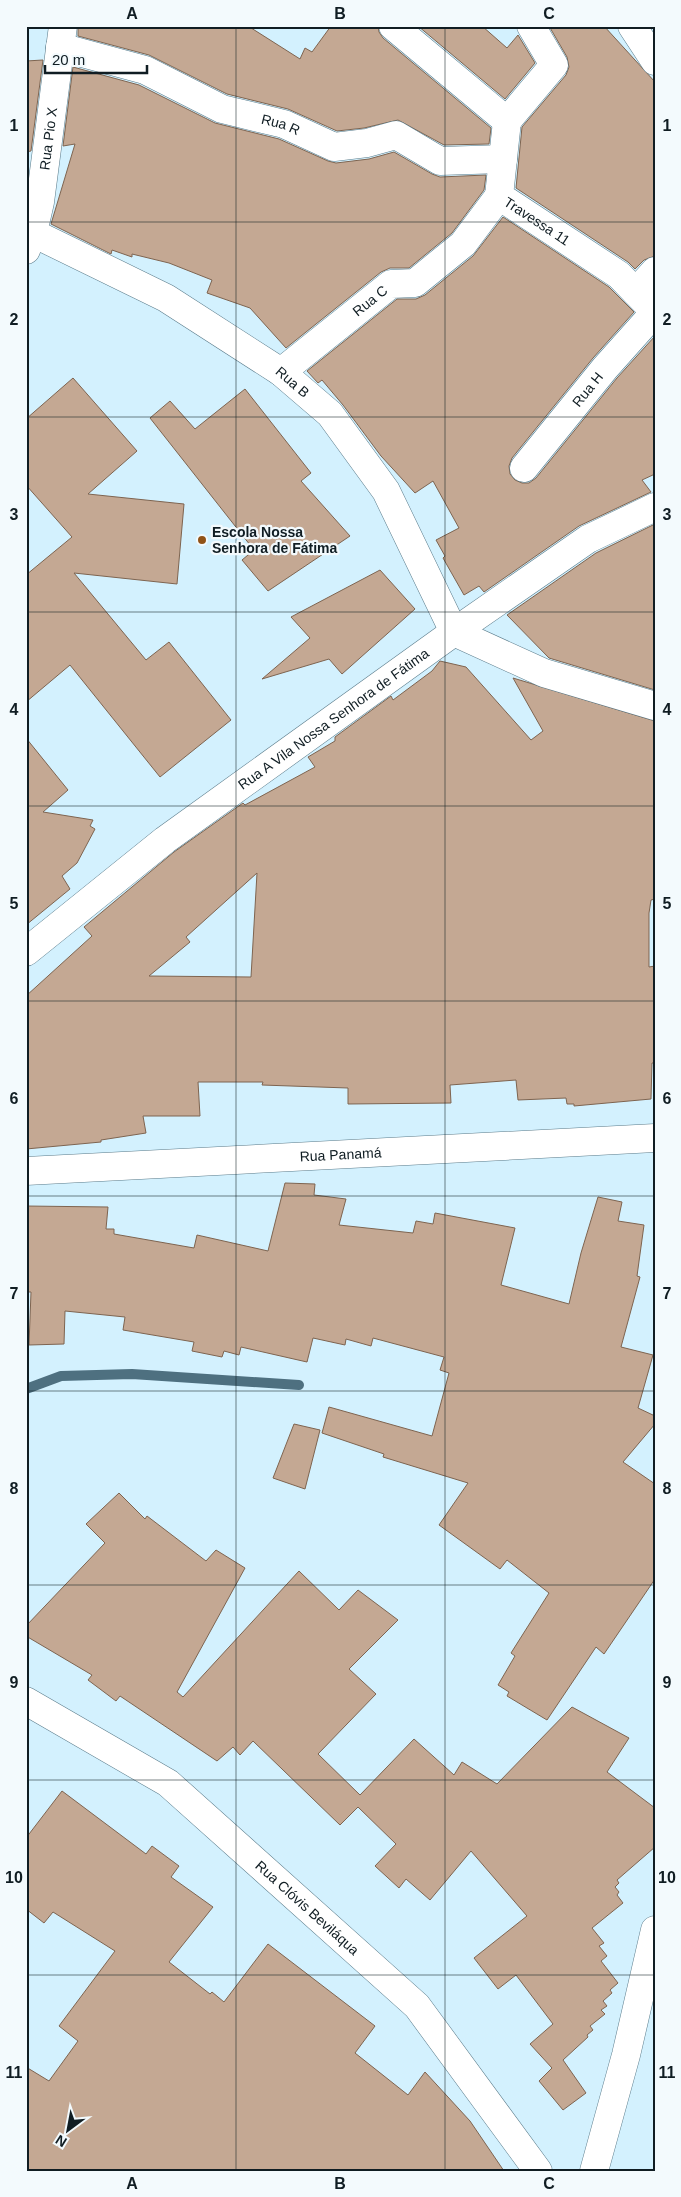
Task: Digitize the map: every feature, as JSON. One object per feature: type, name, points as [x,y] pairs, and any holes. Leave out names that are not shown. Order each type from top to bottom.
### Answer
[{"type":"street","points":[[394,26],[507,121],[554,65],[531,26]]},
{"type":"street","points":[[632,26],[655,61]]},
{"type":"street","name":"Rua R","points":[[61,37],[144,70],[222,109],[284,124],[334,147],[367,142],[396,134],[440,161],[503,159]]},
{"type":"street","name":"Rua Pio X","points":[[29,242],[33,200],[61,37]]},
{"type":"street","name":"Travessa 11","points":[[507,121],[499,196],[619,275],[655,312]]},
{"type":"street","name":"Rua C","points":[[281,372],[392,284],[415,283],[463,244],[499,196]]},
{"type":"street","name":"Rua B","points":[[29,242],[166,298],[281,372],[330,414],[386,491],[454,632]]},
{"type":"street","points":[[636,292],[655,271]]},
{"type":"street","name":"Rua H","points":[[524,468],[605,368],[655,312]]},
{"type":"street","name":"Rua A Vila Nossa Senhora de Fátima","points":[[26,952],[165,840],[454,632],[588,539],[655,507]]},
{"type":"street","points":[[454,632],[544,673],[655,706]]},
{"type":"street","name":"Rua Panamá","points":[[26,1172],[655,1138]]},
{"type":"street","name":"Rua Clóvis Beviláqua","points":[[26,1701],[168,1783],[417,2006],[538,2171]]},
{"type":"street","points":[[594,2171],[626,2055],[655,1930]]},
{"type":"building","points":[[78,26],[248,26],[300,59],[305,48],[312,52],[331,26],[378,26],[383,38],[491,128],[489,144],[444,145],[398,120],[364,128],[337,131],[288,109],[227,94],[149,55],[78,36]]},
{"type":"building","points":[[418,26],[482,26],[507,48],[518,35],[535,63],[505,99]]},
{"type":"building","points":[[549,26],[604,26],[655,82],[655,256],[644,260],[635,269],[628,262],[516,188],[522,127],[566,75],[569,67],[567,57]]},
{"type":"building","points":[[43,60],[31,151],[26,152],[26,61]]},
{"type":"building","points":[[73,67],[139,85],[215,123],[279,139],[328,161],[336,163],[369,159],[394,152],[440,177],[486,175],[484,190],[452,233],[409,268],[390,268],[381,272],[286,348],[250,308],[207,293],[212,280],[169,263],[132,254],[132,257],[112,250],[111,254],[51,224],[75,144],[63,146]]},
{"type":"building","points":[[503,217],[609,287],[634,312],[593,358],[512,458],[509,466],[510,474],[515,480],[522,483],[529,483],[536,478],[617,378],[655,336],[655,474],[642,480],[651,492],[579,526],[484,592],[479,586],[464,595],[443,558],[445,556],[436,540],[459,528],[433,481],[415,493],[381,456],[322,380],[318,383],[307,371],[397,299],[416,299],[425,295],[473,256]]},
{"type":"building","points":[[73,378],[137,451],[88,494],[184,504],[177,584],[74,573],[146,660],[169,642],[231,720],[160,777],[70,665],[26,702],[26,575],[72,537],[26,485],[26,419]]},
{"type":"building","points":[[245,389],[311,473],[301,481],[350,536],[268,591],[242,560],[254,550],[150,418],[170,401],[195,429]]},
{"type":"building","points":[[655,524],[655,690],[549,658],[507,615],[596,553]]},
{"type":"building","points":[[380,570],[415,609],[342,674],[329,659],[262,679],[310,638],[291,617]]},
{"type":"building","points":[[440,661],[466,667],[531,740],[543,731],[513,678],[655,721],[655,899],[651,900],[649,913],[649,967],[655,966],[655,1063],[652,1063],[651,1099],[574,1106],[574,1104],[567,1104],[566,1098],[518,1100],[516,1080],[450,1085],[451,1103],[348,1104],[348,1088],[262,1085],[263,1082],[198,1082],[200,1116],[143,1116],[146,1133],[101,1140],[101,1142],[26,1149],[26,996],[92,936],[84,927],[174,852],[243,803],[245,805],[315,767],[308,757],[335,741],[335,737],[391,696],[393,700],[432,671]],"holes":[[[257,873],[251,977],[149,976],[190,942],[186,937]]]},
{"type":"building","points":[[26,738],[68,790],[43,812],[93,820],[90,826],[95,829],[77,863],[62,876],[70,889],[26,925]]},
{"type":"building","points":[[285,1183],[315,1184],[314,1195],[346,1199],[339,1225],[413,1233],[416,1221],[433,1224],[435,1213],[515,1228],[501,1285],[569,1304],[581,1253],[598,1197],[622,1202],[618,1221],[644,1225],[637,1276],[640,1277],[621,1347],[653,1355],[638,1408],[655,1416],[655,1424],[623,1462],[655,1484],[655,1579],[604,1654],[596,1647],[547,1720],[507,1696],[509,1692],[498,1685],[515,1656],[511,1653],[549,1593],[507,1560],[500,1569],[439,1525],[468,1483],[383,1457],[384,1454],[322,1433],[329,1407],[432,1436],[449,1373],[440,1370],[444,1357],[373,1338],[371,1346],[346,1339],[345,1345],[313,1338],[307,1362],[241,1347],[239,1355],[224,1351],[222,1357],[192,1351],[194,1342],[123,1330],[125,1317],[65,1311],[64,1344],[29,1345],[31,1292],[26,1292],[26,1206],[108,1207],[106,1229],[114,1229],[114,1234],[194,1248],[197,1235],[268,1251]]},
{"type":"building","points":[[294,1424],[320,1430],[305,1489],[273,1478]]},
{"type":"building","points":[[119,1493],[145,1519],[147,1516],[206,1561],[216,1550],[245,1568],[177,1692],[183,1697],[299,1571],[339,1610],[358,1590],[398,1620],[349,1669],[376,1694],[318,1754],[360,1795],[414,1739],[454,1775],[462,1762],[497,1784],[572,1707],[629,1738],[607,1772],[655,1808],[655,1847],[617,1880],[619,1883],[615,1887],[619,1892],[617,1895],[623,1903],[592,1928],[604,1943],[599,1946],[607,1956],[601,1961],[618,1983],[610,1990],[612,1993],[603,2001],[607,2006],[601,2010],[605,2014],[590,2026],[593,2030],[587,2035],[588,2037],[563,2060],[586,2093],[563,2110],[539,2081],[552,2068],[530,2044],[553,2024],[516,1975],[498,1989],[474,1958],[527,1916],[471,1851],[430,1900],[406,1879],[399,1888],[375,1866],[396,1844],[358,1807],[340,1825],[253,1741],[240,1755],[233,1747],[217,1761],[120,1696],[116,1701],[88,1680],[92,1675],[26,1636],[26,1626],[105,1543],[86,1524]]},
{"type":"building","points":[[62,1791],[146,1854],[152,1846],[179,1866],[171,1877],[213,1907],[169,1962],[210,1994],[212,1992],[224,2002],[268,1944],[375,2026],[355,2053],[408,2095],[425,2072],[470,2121],[504,2171],[26,2171],[26,2067],[49,2081],[78,2041],[59,2026],[115,1951],[53,1912],[44,1923],[26,1909],[26,1838]]},
{"type":"waterway","points":[[26,1389],[61,1376],[132,1374],[299,1385]]},
{"type":"place","name":"Escola Nossa Senhora de Fátima","points":[[202,540]]}]
